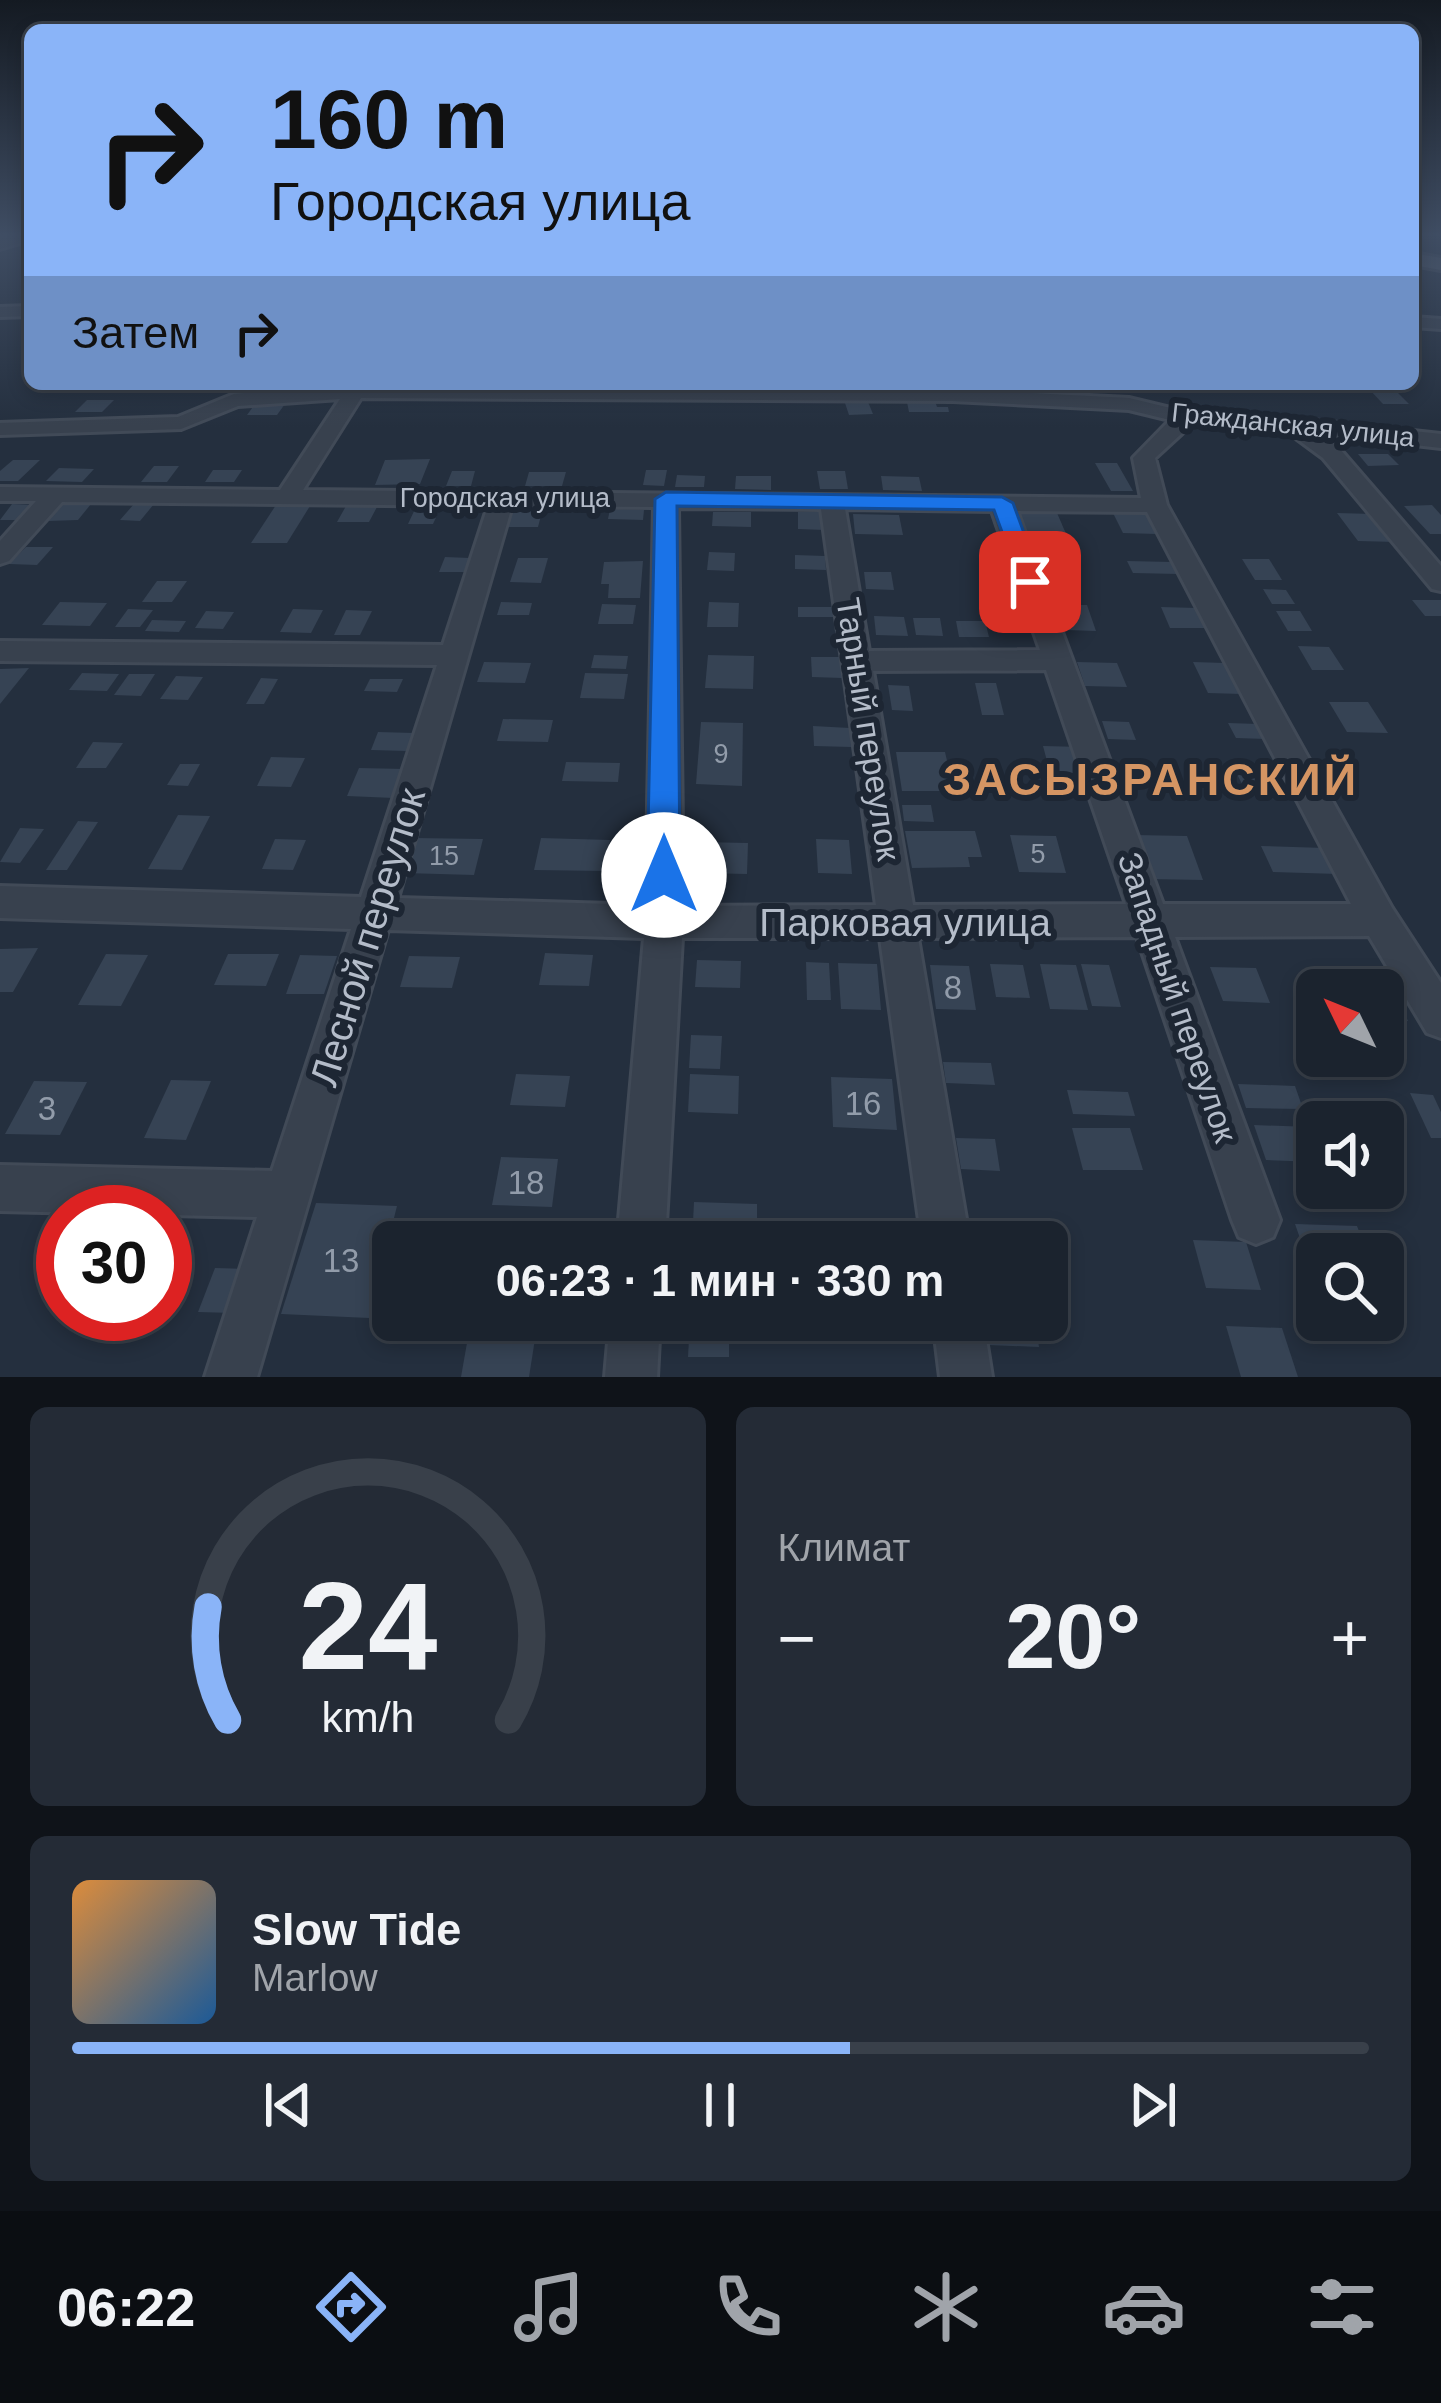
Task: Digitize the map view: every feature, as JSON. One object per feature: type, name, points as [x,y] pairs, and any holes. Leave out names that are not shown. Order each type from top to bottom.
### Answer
[{"type":"street","name":"Гражданская улица","points":[[0,429],[181,423],[234,400],[336,390]]},
{"type":"street","points":[[288,495],[356,390]]},
{"type":"street","name":"Гражданская улица","points":[[556,390],[953,394],[1129,404],[1187,418],[1289,422],[1441,441]]},
{"type":"street","points":[[1187,418],[1160,438],[1144,458],[1154,505],[1379,920],[1441,1019]]},
{"type":"street","points":[[1289,422],[1331,453],[1441,584]]},
{"type":"street","name":"Городская улица","points":[[0,494],[1154,505]]},
{"type":"street","points":[[0,556],[56,495]]},
{"type":"street","name":"Лесной переулок","points":[[231,1377],[378,911],[450,656],[503,497]]},
{"type":"street","points":[[643,1221],[664,922],[666,499]]},
{"type":"street","name":"Тарный переулок","points":[[832,502],[901,923],[943,1221]]},
{"type":"street","name":"Западный переулок","points":[[1002,503],[1256,1220]]},
{"type":"street","points":[[0,651],[450,656]]},
{"type":"street","points":[[858,662],[1058,660]]},
{"type":"street","name":"Парковая улица","points":[[0,902],[664,922],[1379,920]]},
{"type":"street","points":[[0,1188],[286,1194]]},
{"type":"street","points":[[631,1377],[634,1341]]},
{"type":"street","points":[[961,1341],[966,1377]]},
{"type":"building","points":[[1370,390],[1395,390],[1409,404],[1383,404]]},
{"type":"building","points":[[843,397],[866,397],[873,414],[849,415]]},
{"type":"building","points":[[906,397],[934,398],[937,407],[948,407],[949,412],[909,412]]},
{"type":"building","points":[[87,400],[114,400],[102,412],[75,412]]},
{"type":"building","points":[[255,404],[285,404],[277,415],[247,415]]},
{"type":"building","points":[[1358,454],[1388,454],[1399,465],[1368,466]]},
{"type":"building","points":[[430,459],[420,484],[375,485],[385,460]]},
{"type":"building","points":[[13,460],[40,460],[18,481],[0,481],[0,471]]},
{"type":"building","points":[[1095,463],[1117,463],[1133,491],[1111,491]]},
{"type":"building","points":[[154,466],[179,466],[167,482],[141,482]]},
{"type":"building","points":[[59,468],[94,469],[82,482],[46,481]]},
{"type":"building","points":[[213,470],[242,470],[234,482],[205,482]]},
{"type":"building","points":[[646,470],[667,470],[664,486],[643,485]]},
{"type":"building","points":[[452,471],[475,471],[471,486],[446,486]]},
{"type":"building","points":[[817,471],[845,471],[848,489],[820,489]]},
{"type":"building","points":[[529,472],[566,472],[562,486],[525,486]]},
{"type":"building","points":[[677,475],[705,476],[704,487],[675,487]]},
{"type":"building","points":[[736,476],[771,476],[771,490],[735,489]]},
{"type":"building","points":[[881,476],[919,477],[922,491],[883,490]]},
{"type":"building","points":[[12,504],[36,505],[21,520],[0,520]]},
{"type":"building","points":[[91,504],[78,520],[48,521],[61,505]]},
{"type":"building","points":[[134,504],[154,504],[140,521],[120,520]]},
{"type":"building","points":[[276,505],[310,506],[287,543],[251,543]]},
{"type":"building","points":[[1432,505],[1441,515],[1441,534],[1430,534],[1404,506]]},
{"type":"building","points":[[346,506],[377,507],[369,522],[337,522]]},
{"type":"building","points":[[513,507],[543,508],[538,527],[508,527]]},
{"type":"building","points":[[415,509],[440,509],[433,524],[408,524]]},
{"type":"building","points":[[610,509],[644,510],[643,520],[608,519]]},
{"type":"building","points":[[713,512],[751,512],[751,527],[712,526]]},
{"type":"building","points":[[798,512],[823,512],[825,530],[798,529]]},
{"type":"building","points":[[1020,513],[1057,513],[1067,536],[1029,536]]},
{"type":"building","points":[[1113,513],[1146,514],[1156,534],[1123,533]]},
{"type":"building","points":[[1337,513],[1373,514],[1396,542],[1358,541]]},
{"type":"building","points":[[853,514],[899,515],[903,535],[855,534]]},
{"type":"building","points":[[26,547],[53,547],[37,565],[9,564]]},
{"type":"building","points":[[709,552],[735,553],[734,571],[707,570]]},
{"type":"building","points":[[795,555],[825,556],[826,570],[795,569]]},
{"type":"building","points":[[1035,556],[1061,556],[1068,575],[1042,574]]},
{"type":"building","points":[[445,557],[470,558],[465,572],[439,572]]},
{"type":"building","points":[[518,558],[548,558],[541,583],[510,582]]},
{"type":"building","points":[[990,559],[1015,559],[1024,591],[998,590]]},
{"type":"building","points":[[1242,559],[1269,559],[1282,580],[1255,580]]},
{"type":"building","points":[[643,561],[640,598],[608,598],[609,584],[601,584],[604,562]]},
{"type":"building","points":[[1127,561],[1172,562],[1178,574],[1133,573]]},
{"type":"building","points":[[864,572],[891,572],[894,590],[866,589]]},
{"type":"building","points":[[157,581],[187,581],[172,602],[142,602]]},
{"type":"building","points":[[1263,589],[1286,590],[1295,604],[1272,604]]},
{"type":"building","points":[[1412,600],[1441,600],[1441,616],[1425,616]]},
{"type":"building","points":[[60,602],[107,603],[90,626],[42,625]]},
{"type":"building","points":[[501,602],[532,603],[529,615],[497,615]]},
{"type":"building","points":[[709,602],[739,603],[738,627],[707,627]]},
{"type":"building","points":[[602,604],[636,605],[633,624],[598,624]]},
{"type":"building","points":[[1056,605],[1087,605],[1096,631],[1064,630]]},
{"type":"building","points":[[798,607],[838,607],[839,617],[798,617]]},
{"type":"building","points":[[1161,607],[1197,608],[1207,628],[1170,628]]},
{"type":"building","points":[[128,609],[153,610],[140,627],[115,627]]},
{"type":"building","points":[[293,609],[323,610],[311,633],[280,632]]},
{"type":"building","points":[[346,610],[372,611],[360,635],[334,635]]},
{"type":"building","points":[[206,611],[234,612],[223,629],[195,628]]},
{"type":"building","points":[[1276,611],[1300,611],[1312,631],[1288,631]]},
{"type":"building","points":[[874,616],[904,617],[908,636],[876,635]]},
{"type":"building","points":[[913,618],[940,618],[943,636],[916,635]]},
{"type":"building","points":[[152,620],[186,621],[179,632],[145,631]]},
{"type":"building","points":[[956,621],[985,621],[989,637],[959,637]]},
{"type":"building","points":[[1298,646],[1329,647],[1344,670],[1312,670]]},
{"type":"building","points":[[594,655],[628,656],[626,669],[591,668]]},
{"type":"building","points":[[708,655],[754,656],[753,689],[705,688]]},
{"type":"building","points":[[811,657],[840,657],[842,678],[812,677]]},
{"type":"building","points":[[484,662],[531,663],[525,683],[477,682]]},
{"type":"building","points":[[1077,662],[1117,663],[1127,687],[1085,686]]},
{"type":"building","points":[[1193,662],[1225,663],[1241,694],[1208,693]]},
{"type":"building","points":[[29,668],[0,704],[0,669]]},
{"type":"building","points":[[82,673],[119,674],[107,691],[69,690]]},
{"type":"building","points":[[585,673],[628,674],[624,699],[580,698]]},
{"type":"building","points":[[129,674],[155,674],[141,696],[114,695]]},
{"type":"building","points":[[176,676],[203,677],[188,700],[160,699]]},
{"type":"building","points":[[261,678],[278,679],[264,704],[246,704]]},
{"type":"building","points":[[370,679],[403,679],[397,692],[364,691]]},
{"type":"building","points":[[975,683],[996,683],[1004,715],[982,715]]},
{"type":"building","points":[[888,685],[909,686],[913,711],[892,710]]},
{"type":"building","points":[[1329,702],[1368,702],[1388,733],[1347,732]]},
{"type":"building","points":[[503,719],[553,720],[548,742],[497,741]]},
{"type":"building","points":[[1102,721],[1129,722],[1136,740],[1108,739]]},
{"type":"building","points":[[701,722],[743,723],[742,786],[696,784]]},
{"type":"building","points":[[1228,723],[1258,724],[1266,739],[1236,738]]},
{"type":"building","points":[[813,726],[850,728],[851,747],[814,746]]},
{"type":"building","points":[[378,732],[414,733],[407,751],[371,750]]},
{"type":"building","points":[[93,742],[123,743],[106,768],[76,768]]},
{"type":"building","points":[[1043,746],[1083,747],[1097,792],[1055,791]]},
{"type":"building","points":[[896,752],[945,752],[954,791],[902,791]]},
{"type":"building","points":[[271,757],[305,758],[291,787],[257,786]]},
{"type":"building","points":[[566,762],[620,763],[618,782],[562,781]]},
{"type":"building","points":[[180,764],[200,764],[188,786],[167,785]]},
{"type":"building","points":[[359,768],[405,769],[394,798],[347,796]]},
{"type":"building","points":[[1237,774],[1283,775],[1291,791],[1245,790]]},
{"type":"building","points":[[902,805],[931,805],[934,822],[904,821]]},
{"type":"building","points":[[178,815],[210,816],[182,870],[148,869]]},
{"type":"building","points":[[78,821],[98,822],[67,870],[46,870]]},
{"type":"building","points":[[20,828],[44,829],[20,863],[0,862]]},
{"type":"building","points":[[905,831],[975,831],[982,857],[968,857],[970,867],[912,868]]},
{"type":"building","points":[[1010,835],[1056,836],[1066,873],[1019,872]]},
{"type":"building","points":[[1135,835],[1187,836],[1203,880],[1149,879]]},
{"type":"building","points":[[415,838],[483,839],[474,875],[404,873]]},
{"type":"building","points":[[541,838],[610,840],[605,871],[534,870]]},
{"type":"building","points":[[275,839],[306,840],[293,870],[262,869]]},
{"type":"building","points":[[816,839],[849,840],[852,874],[818,873]]},
{"type":"building","points":[[700,842],[748,843],[747,874],[699,873]]},
{"type":"building","points":[[1261,846],[1325,848],[1338,874],[1273,872]]},
{"type":"building","points":[[38,948],[13,992],[0,992],[0,949]]},
{"type":"building","points":[[545,953],[593,955],[589,986],[539,985]]},
{"type":"building","points":[[106,954],[148,955],[121,1006],[78,1005]]},
{"type":"building","points":[[228,954],[279,954],[266,986],[214,985]]},
{"type":"building","points":[[300,955],[337,956],[324,994],[286,994]]},
{"type":"building","points":[[409,956],[460,957],[452,988],[400,987]]},
{"type":"building","points":[[697,960],[741,961],[740,988],[695,987]]},
{"type":"building","points":[[806,962],[829,963],[831,1000],[807,1000]]},
{"type":"building","points":[[838,963],[877,964],[881,1010],[841,1009]]},
{"type":"building","points":[[990,964],[1023,965],[1030,998],[996,997]]},
{"type":"building","points":[[1040,964],[1076,965],[1088,1010],[1050,1009]]},
{"type":"building","points":[[1081,964],[1109,965],[1121,1007],[1092,1006]]},
{"type":"building","points":[[930,965],[969,966],[976,1010],[936,1009]]},
{"type":"building","points":[[1332,966],[1384,969],[1334,969]]},
{"type":"building","points":[[1210,967],[1256,968],[1270,1003],[1223,1001]]},
{"type":"building","points":[[691,1035],[722,1036],[720,1069],[689,1068]]},
{"type":"building","points":[[943,1062],[991,1063],[995,1085],[946,1083]]},
{"type":"building","points":[[516,1074],[570,1076],[565,1107],[510,1105]]},
{"type":"building","points":[[690,1074],[739,1076],[738,1114],[688,1112]]},
{"type":"building","points":[[831,1077],[892,1079],[897,1130],[833,1127]]},
{"type":"building","points":[[171,1080],[211,1081],[186,1140],[144,1138]]},
{"type":"building","points":[[34,1081],[87,1082],[60,1135],[5,1134]]},
{"type":"building","points":[[1238,1084],[1295,1086],[1300,1101],[1296,1101],[1296,1109],[1246,1108]]},
{"type":"building","points":[[1067,1090],[1128,1092],[1135,1116],[1073,1114]]},
{"type":"building","points":[[1410,1093],[1433,1095],[1441,1112],[1441,1138],[1431,1138]]},
{"type":"building","points":[[1254,1125],[1296,1126],[1296,1161],[1266,1160]]},
{"type":"building","points":[[1072,1128],[1130,1128],[1143,1170],[1083,1170]]},
{"type":"building","points":[[956,1138],[995,1139],[1000,1171],[961,1169]]},
{"type":"building","points":[[501,1157],[558,1159],[552,1207],[492,1205]]},
{"type":"building","points":[[694,1202],[757,1204],[757,1221],[693,1221]]},
{"type":"building","points":[[316,1203],[397,1206],[393,1221],[372,1221],[369,1318],[281,1314]]},
{"type":"building","points":[[827,1218],[907,1221],[827,1221]]},
{"type":"building","points":[[1295,1224],[1357,1226],[1360,1233],[1298,1233]]},
{"type":"building","points":[[1193,1240],[1246,1242],[1261,1290],[1206,1288]]},
{"type":"building","points":[[215,1268],[249,1269],[233,1313],[198,1312]]},
{"type":"building","points":[[1226,1326],[1282,1328],[1298,1377],[1241,1377]]},
{"type":"building","points":[[467,1341],[535,1341],[529,1377],[461,1377]]},
{"type":"building","points":[[689,1341],[729,1341],[729,1357],[688,1357]]},
{"type":"building","points":[[987,1341],[1038,1341],[1039,1347],[988,1345]]},
{"type":"district","name":"ЗАСЫЗРАНСКИЙ","points":[[1151,779]]},
{"type":"route","points":[[664,875],[666,499],[1002,503],[1030,582]]}]
